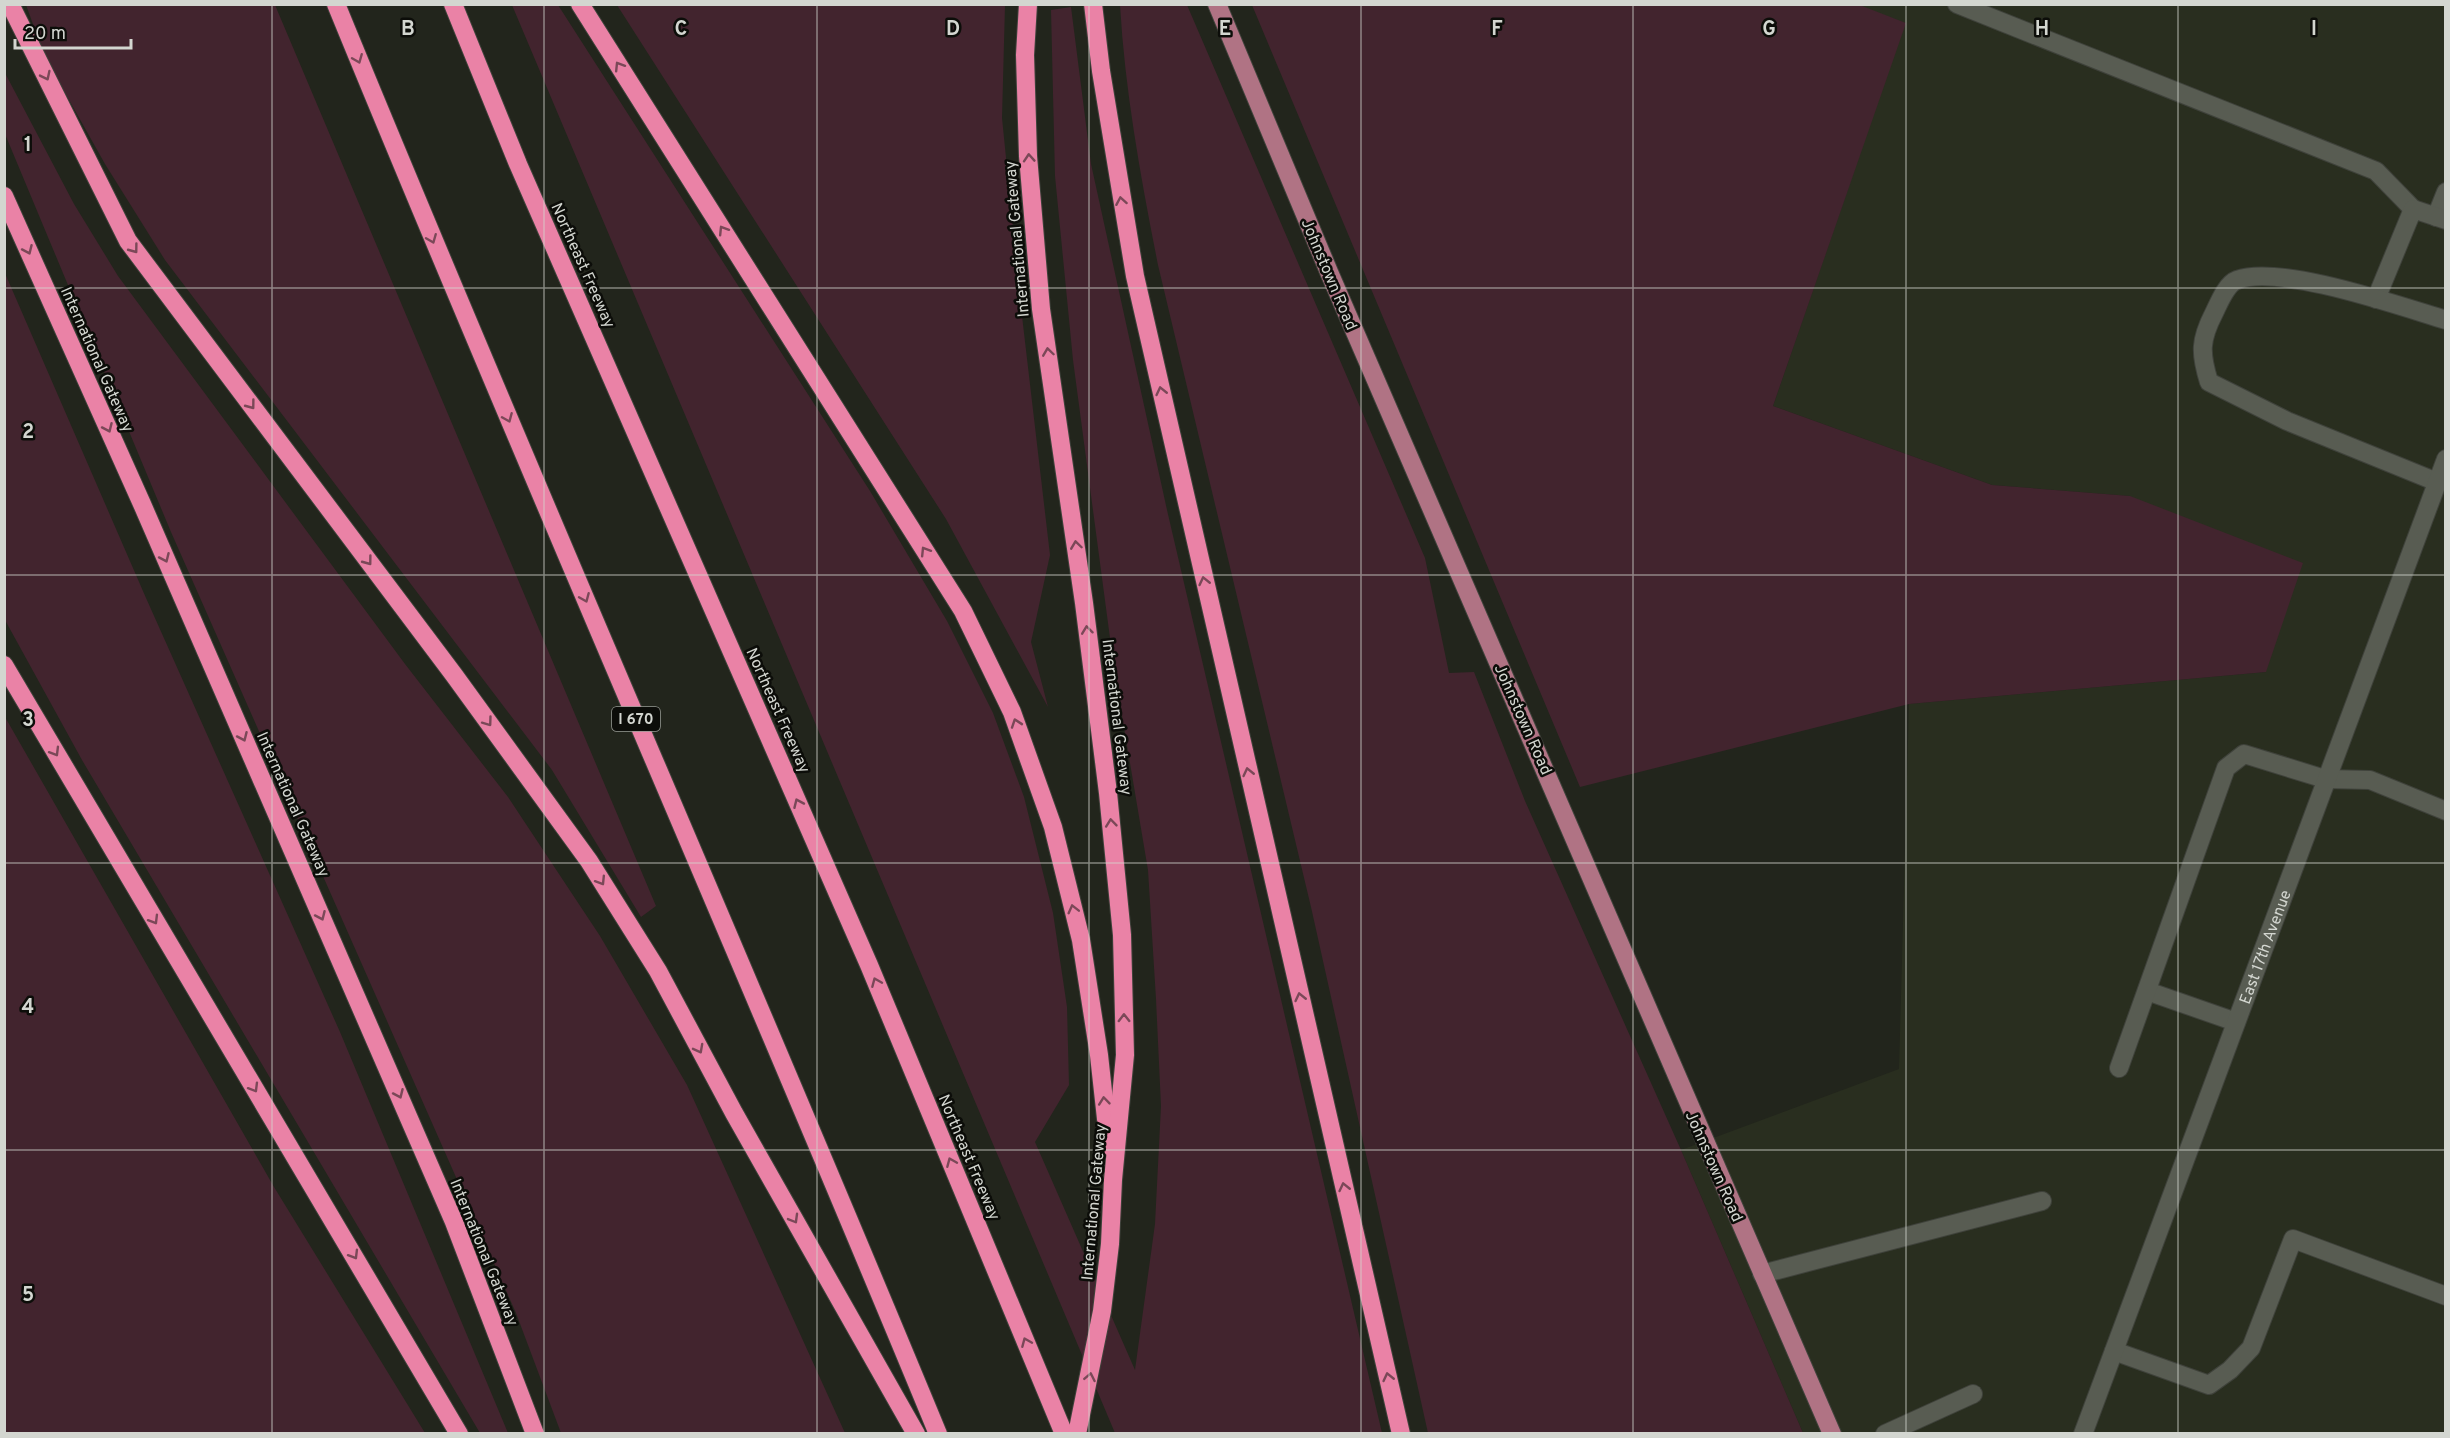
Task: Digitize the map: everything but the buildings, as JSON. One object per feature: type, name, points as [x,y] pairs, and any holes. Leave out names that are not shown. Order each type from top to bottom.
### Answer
[{"type":"highway","points":[[10,4],[128,241],[454,675],[589,861],[658,971],[734,1113],[916,1434]]},
{"type":"highway","name":"I 670","points":[[336,4],[434,245],[938,1434]]},
{"type":"highway","name":"Northeast Freeway","points":[[453,4],[518,164],[869,965],[1064,1434]]},
{"type":"highway","points":[[580,4],[963,611],[1012,712],[1053,827],[1081,940],[1099,1055],[1113,1180]]},
{"type":"highway","name":"International Gateway","points":[[1028,4],[1025,55],[1028,156],[1041,309],[1084,603],[1108,793],[1122,935],[1125,1055],[1113,1180],[1110,1244],[1102,1311],[1077,1434]]},
{"type":"highway","points":[[1093,4],[1101,71],[1135,276],[1401,1434]]},
{"type":"highway","name":"International Gateway","points":[[4,196],[142,504],[454,1222],[535,1434]]},
{"type":"highway","points":[[4,665],[459,1434]]},
{"type":"main road","name":"Johnstown Road","points":[[1217,4],[1329,272],[1832,1434]]},
{"type":"street","points":[[1957,4],[2376,171],[2413,209],[2441,218],[2445,192]]},
{"type":"street","points":[[2376,299],[2413,209]]},
{"type":"street","points":[[2437,482],[2287,421],[2209,382],[2201,358],[2206,328],[2223,296],[2235,280],[2260,275],[2303,281],[2376,299],[2445,320]]},
{"type":"street","name":"East 17th Avenue","points":[[2083,1434],[2445,459]]},
{"type":"street","points":[[2119,1068],[2226,768],[2244,754],[2325,779],[2370,780],[2445,811]]},
{"type":"street","points":[[2147,991],[2236,1022]]},
{"type":"street","points":[[1762,1274],[2042,1201]]},
{"type":"street","points":[[2114,1352],[2209,1385],[2230,1370],[2251,1348],[2293,1239],[2445,1296]]},
{"type":"street","points":[[1885,1434],[1973,1394]]},
{"type":"shaded area","points":[[1857,4],[1906,23],[1773,406],[1992,485],[2130,496],[2303,563],[2266,672],[1909,704],[1580,787],[1252,5]]},
{"type":"shaded area","points":[[26,5],[275,5],[656,906],[641,917],[552,770],[165,260],[105,164],[45,57]]},
{"type":"shaded area","points":[[512,5],[558,5],[870,491],[947,621],[993,713],[1024,797],[1053,913],[1067,1007],[1069,1085],[1035,1142],[1135,1370],[1155,1224],[1161,1106],[1156,999],[1148,870],[1114,668],[1073,360],[1055,176],[1051,10],[1071,7],[1091,164],[1167,510],[1382,1433],[1115,1433]]},
{"type":"shaded area","points":[[617,5],[1005,5],[1002,118],[1050,555],[1031,642],[1048,707],[946,519]]},
{"type":"shaded area","points":[[1120,5],[1187,5],[1425,558],[1449,673],[1474,672],[1525,801],[1681,1150],[1803,1433],[1428,1433],[1311,907],[1158,265],[1130,103]]},
{"type":"shaded area","points":[[1857,5],[2445,5],[2445,1433],[1803,1433],[1681,1150],[1899,1069],[1909,704],[2266,672],[2130,496],[1992,485],[1773,406],[1905,23]]},
{"type":"shaded area","points":[[5,73],[74,204],[118,276],[405,664],[508,797],[600,936],[687,1085],[845,1433],[561,1433],[516,1313],[171,532],[5,134]]},
{"type":"shaded area","points":[[4,271],[146,598],[340,1032],[508,1433],[480,1433],[82,760],[5,620]]},
{"type":"shaded area","points":[[5,717],[274,1187],[425,1433],[5,1433]]}]
